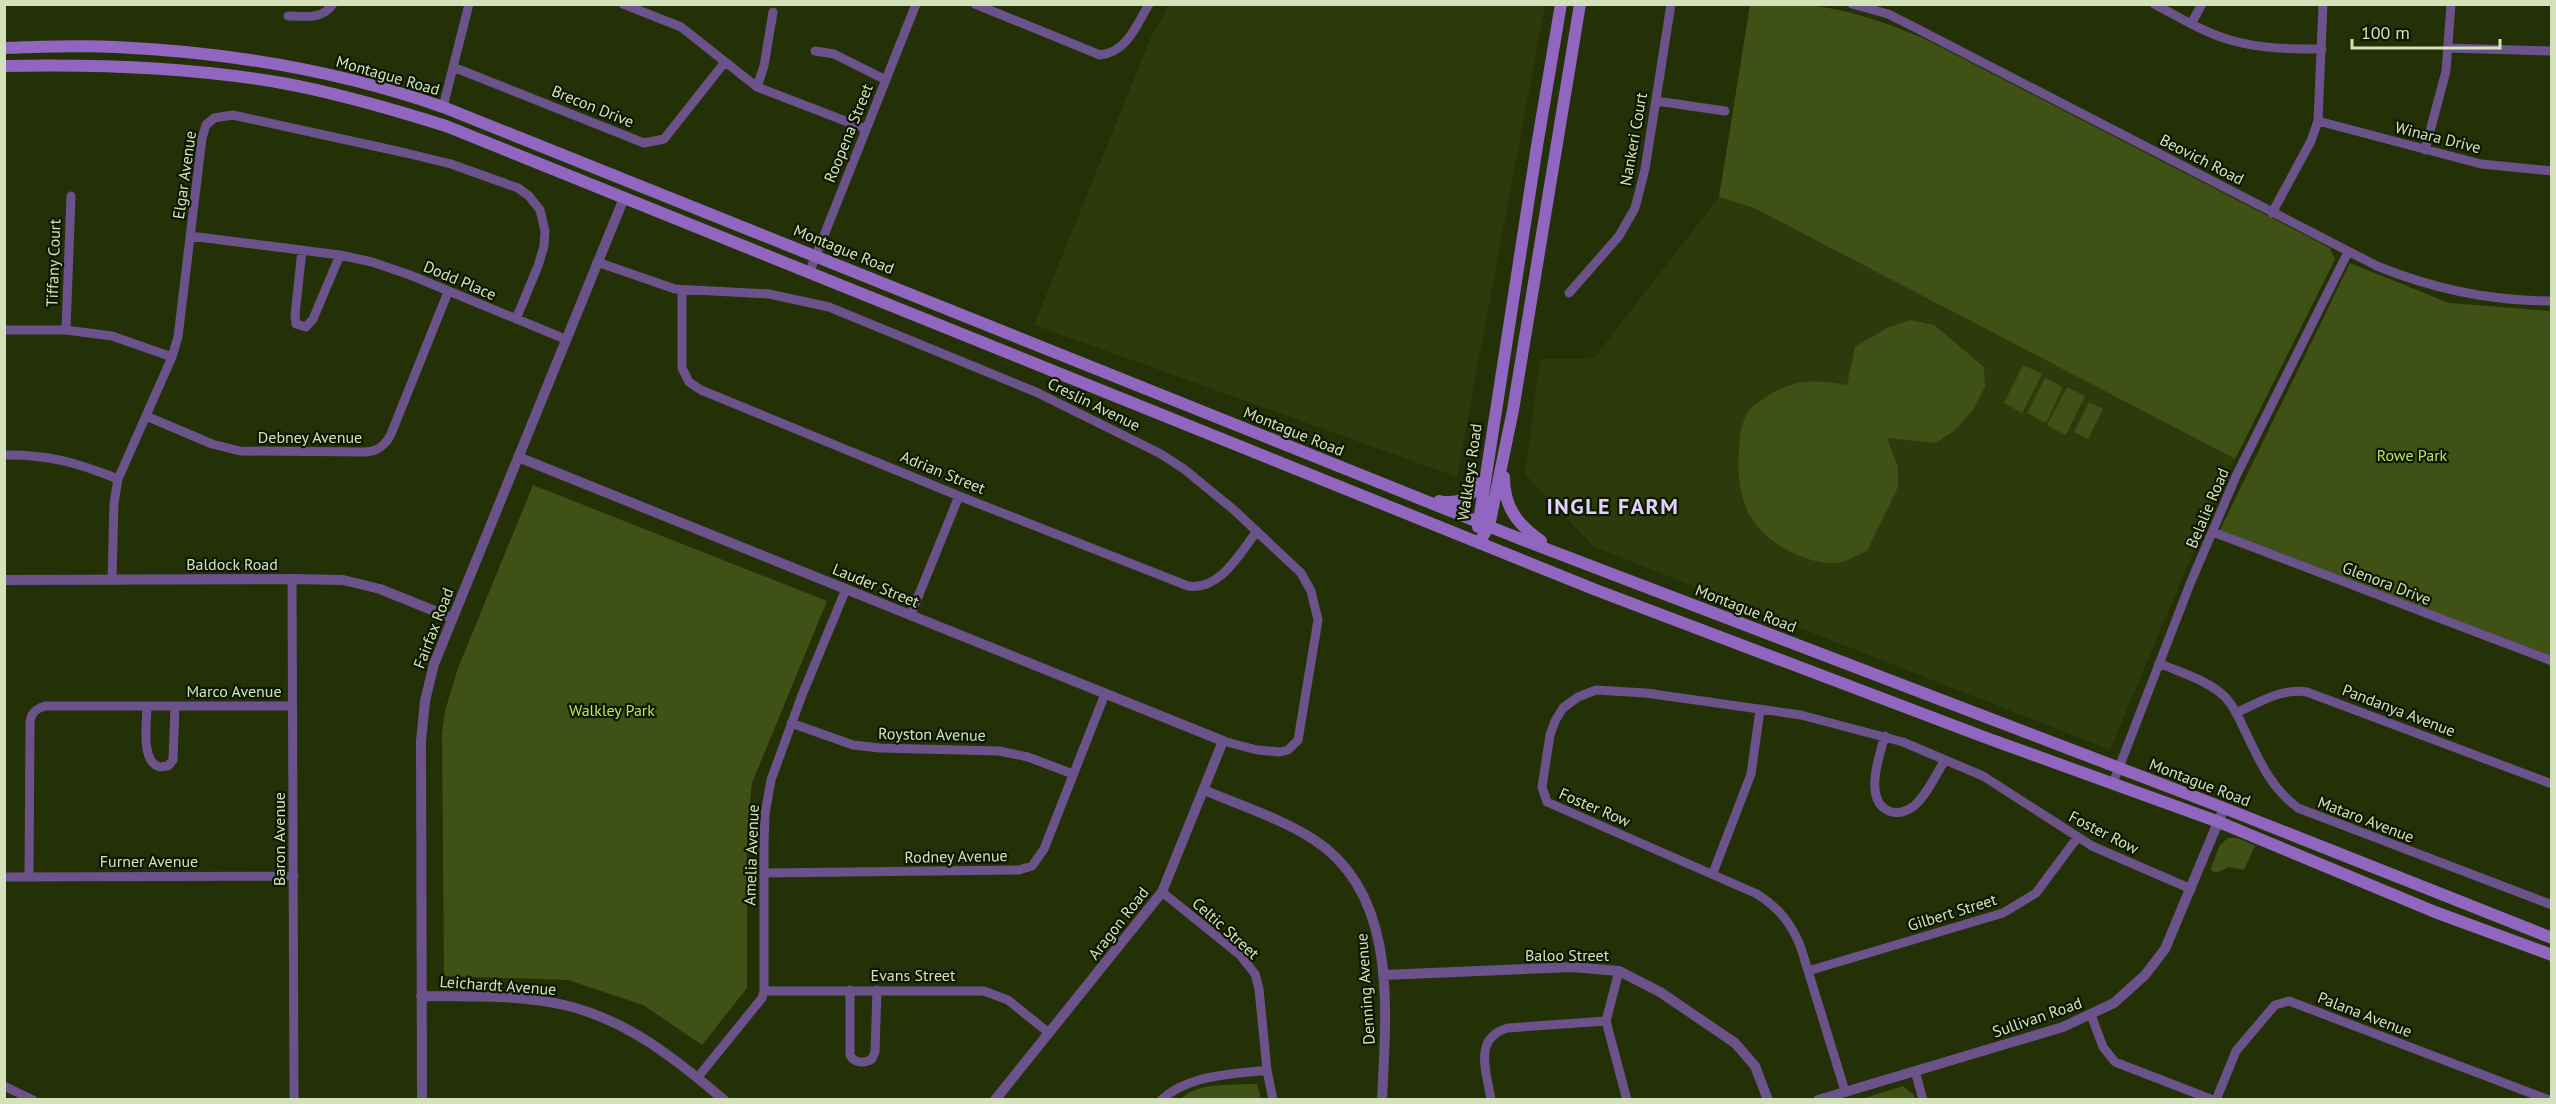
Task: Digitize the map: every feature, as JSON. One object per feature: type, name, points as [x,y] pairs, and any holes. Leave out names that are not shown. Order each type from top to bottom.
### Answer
[{"type":"main road","name":"Walkleys Road","points":[[1483,524],[1484,476],[1562,4]]},
{"type":"main road","name":"Walkleys Road","points":[[1479,543],[1505,448],[1580,4]]},
{"type":"main road","name":"Montague Road","points":[[4,48],[113,47],[233,57],[356,80],[443,107],[1483,524],[2224,808],[2552,938]]},
{"type":"main road","name":"Montague Road","points":[[4,66],[142,67],[217,73],[335,94],[438,124],[1479,543],[1984,737],[2219,822],[2435,912],[2552,955]]},
{"type":"main road","points":[[438,124],[443,107]]},
{"type":"main road","points":[[624,198],[631,182]]},
{"type":"main road","points":[[1505,448],[1504,490],[1512,513],[1525,530],[1561,554]]},
{"type":"main road","points":[[1408,494],[1455,502],[1472,494],[1484,476]]},
{"type":"street","points":[[288,16],[318,16],[327,12],[333,4]]},
{"type":"street","points":[[443,107],[469,4]]},
{"type":"street","points":[[623,4],[681,27],[757,87],[866,129]]},
{"type":"street","name":"Roopena Street","points":[[810,273],[916,4]]},
{"type":"street","points":[[975,4],[1100,55],[1112,54],[1125,44],[1149,4]]},
{"type":"street","name":"Nankeri Court","points":[[1569,294],[1618,236],[1635,208],[1645,169],[1671,4]]},
{"type":"street","name":"Beovich Road","points":[[1852,4],[1888,14],[2348,252],[2394,273],[2459,293],[2511,300],[2552,301]]},
{"type":"street","points":[[1888,14],[1896,4]]},
{"type":"street","points":[[2154,4],[2217,36],[2243,44],[2322,49]]},
{"type":"street","points":[[2191,24],[2202,4]]},
{"type":"street","points":[[2272,213],[2311,141],[2318,121],[2323,4]]},
{"type":"street","points":[[2425,150],[2442,88],[2449,48],[2451,4]]},
{"type":"street","points":[[757,87],[764,66],[773,12]]},
{"type":"street","points":[[2449,48],[2552,51]]},
{"type":"street","points":[[815,51],[834,54],[886,80]]},
{"type":"street","name":"Brecon Drive","points":[[453,67],[644,143],[664,139],[725,62]]},
{"type":"street","points":[[1656,101],[1725,111]]},
{"type":"street","name":"Elgar Avenue","points":[[112,580],[114,502],[118,479],[172,357],[180,325],[202,138],[206,125],[214,118],[233,115],[406,153],[451,164],[518,188],[529,196],[540,210],[545,224],[544,246],[516,319]]},
{"type":"street","name":"Winara Drive","points":[[2318,121],[2496,167],[2552,171]]},
{"type":"street","name":"Tiffany Court","points":[[66,330],[71,196]]},
{"type":"street","name":"Fairfax Road","points":[[422,1100],[422,724],[430,678],[452,618],[624,198]]},
{"type":"street","name":"Dodd Place","points":[[190,236],[340,255],[391,269],[565,339]]},
{"type":"street","points":[[302,250],[295,315],[296,324],[302,327],[306,327],[313,319],[340,255]]},
{"type":"street","name":"Belalie Road","points":[[2113,783],[2159,663],[2250,447],[2348,252]]},
{"type":"street","name":"Creslin Avenue","points":[[597,262],[682,291],[769,294],[829,307],[1025,387],[1161,454],[1205,485],[1301,573],[1313,597],[1317,626],[1299,736],[1288,750],[1265,752],[1224,741]]},
{"type":"street","name":"Debney Avenue","points":[[146,416],[212,444],[240,451],[364,452],[377,450],[387,442],[391,434],[448,291]]},
{"type":"street","name":"Adrian Street","points":[[682,291],[682,368],[685,377],[694,387],[959,496],[1194,587],[1206,586],[1219,578],[1257,531]]},
{"type":"street","points":[[4,330],[66,330],[112,336],[172,357]]},
{"type":"street","points":[[4,455],[40,456],[66,460],[118,479]]},
{"type":"street","name":"Lauder Street","points":[[518,457],[1224,741]]},
{"type":"street","points":[[911,614],[959,496]]},
{"type":"street","name":"Glenora Drive","points":[[2213,532],[2552,661]]},
{"type":"street","name":"Baron Avenue","points":[[292,579],[294,1100]]},
{"type":"street","name":"Baldock Road","points":[[4,580],[336,580],[365,584],[452,618]]},
{"type":"street","name":"Amelia Avenue","points":[[764,991],[764,873],[768,796],[775,764],[846,589]]},
{"type":"street","name":"Mataro Avenue","points":[[2159,663],[2217,690],[2226,698],[2272,783],[2281,795],[2298,808],[2552,905]]},
{"type":"street","name":"Foster Row","points":[[1845,1092],[1796,934],[1782,914],[1757,894],[1713,873],[1546,802],[1542,787],[1554,721],[1563,708],[1578,697],[1596,690],[1647,693],[1823,719],[1885,736],[1997,784],[2077,838],[2191,889]]},
{"type":"street","name":"Pandanya Avenue","points":[[2236,713],[2278,693],[2292,690],[2307,692],[2552,784]]},
{"type":"street","name":"Rodney Avenue","points":[[764,873],[1019,870],[1032,866],[1041,855],[1105,694]]},
{"type":"street","name":"Marco Avenue","points":[[29,876],[31,715],[36,710],[45,706],[292,706]]},
{"type":"street","name":"Marco Avenue","points":[[147,706],[148,753],[154,765],[160,767],[168,766],[173,760],[175,706]]},
{"type":"street","points":[[1713,873],[1751,774],[1760,710]]},
{"type":"street","name":"Royston Avenue","points":[[791,723],[853,745],[880,748],[999,751],[1028,757],[1073,774]]},
{"type":"street","points":[[1885,736],[1875,791],[1878,802],[1889,811],[1902,812],[1914,806],[1945,760]]},
{"type":"street","name":"Aragon Road","points":[[995,1100],[1162,892],[1224,741]]},
{"type":"street","name":"Denning Avenue","points":[[1204,790],[1304,834],[1321,844],[1341,862],[1364,894],[1379,940],[1383,975],[1383,1100]]},
{"type":"street","name":"Sullivan Road","points":[[1818,1100],[2063,1027],[2091,1015],[2122,996],[2151,967],[2169,940],[2224,808]]},
{"type":"street","name":"Gilbert Street","points":[[1808,971],[1988,918],[2017,906],[2044,884],[2077,838]]},
{"type":"street","name":"Furner Avenue","points":[[4,876],[294,876]]},
{"type":"street","name":"Celtic Street","points":[[1162,892],[1229,946],[1252,970],[1259,989],[1267,1070],[1273,1100]]},
{"type":"street","name":"Baloo Street","points":[[1383,975],[1572,967],[1619,971],[1660,992],[1735,1043],[1755,1066],[1768,1100]]},
{"type":"street","points":[[1619,971],[1606,1021],[1627,1100]]},
{"type":"street","points":[[850,990],[849,1054],[856,1061],[865,1062],[872,1059],[875,1052],[877,990]]},
{"type":"street","points":[[698,1077],[759,1002],[764,991]]},
{"type":"street","name":"Evans Street","points":[[764,991],[990,992],[1008,1000],[1049,1033]]},
{"type":"street","name":"Leichardt Avenue","points":[[422,996],[526,1000],[562,1004],[581,1010],[645,1038],[698,1077],[724,1100]]},
{"type":"street","name":"Palana Avenue","points":[[2215,1100],[2236,1051],[2275,1005],[2289,1001],[2549,1100]]},
{"type":"street","points":[[2091,1015],[2105,1051],[2115,1062],[2215,1100]]},
{"type":"street","points":[[1491,1100],[1484,1053],[1487,1042],[1495,1033],[1508,1028],[1606,1021]]},
{"type":"street","points":[[1161,1100],[1177,1087],[1194,1080],[1267,1070]]},
{"type":"street","points":[[1915,1071],[1923,1100]]},
{"type":"street","points":[[4,1086],[33,1100]]},
{"type":"shaded area","points":[[1169,5],[1545,5],[1457,477],[1034,325],[1151,37]]},
{"type":"shaded area","points":[[1719,197],[1754,208],[2235,459],[2218,494],[2110,750],[1594,547],[1525,474],[1540,359],[1594,358]]},
{"type":"green space","points":[[1791,4],[1835,9],[1878,21],[1921,37],[2330,248],[2335,259],[2235,459],[1754,208],[1719,197],[1750,5]]},
{"type":"green space","name":"Rowe Park","points":[[2350,263],[2449,303],[2551,311],[2551,657],[2220,530]]},
{"type":"green space","points":[[1910,320],[1934,325],[1984,367],[1985,387],[1973,410],[1954,431],[1936,443],[1887,438],[1898,467],[1898,487],[1867,551],[1838,563],[1825,563],[1789,551],[1775,543],[1754,523],[1743,498],[1740,484],[1739,448],[1744,419],[1753,406],[1784,387],[1814,381],[1847,385],[1855,347],[1887,328]]},
{"type":"green space","points":[[2023,365],[2042,374],[2022,413],[2004,403]]},
{"type":"green space","points":[[2045,378],[2063,387],[2046,423],[2027,413]]},
{"type":"green space","points":[[2067,387],[2085,396],[2066,435],[2047,425]]},
{"type":"green space","points":[[2089,402],[2103,409],[2088,439],[2074,432]]},
{"type":"green space","name":"Walkley Park","points":[[533,485],[827,601],[752,783],[747,832],[747,988],[702,1045],[643,1005],[568,980],[444,976],[442,734],[445,711],[458,668]]},
{"type":"green space","points":[[2228,838],[2238,838],[2255,846],[2244,870],[2229,867],[2216,873],[2210,870],[2220,845]]},
{"type":"green space","points":[[1257,1084],[1261,1099],[1181,1099],[1206,1087]]},
{"type":"green space","points":[[1903,1086],[1914,1095],[1915,1099],[1861,1099]]},
{"type":"district","name":"INGLE FARM","points":[[1613,506]]}]
